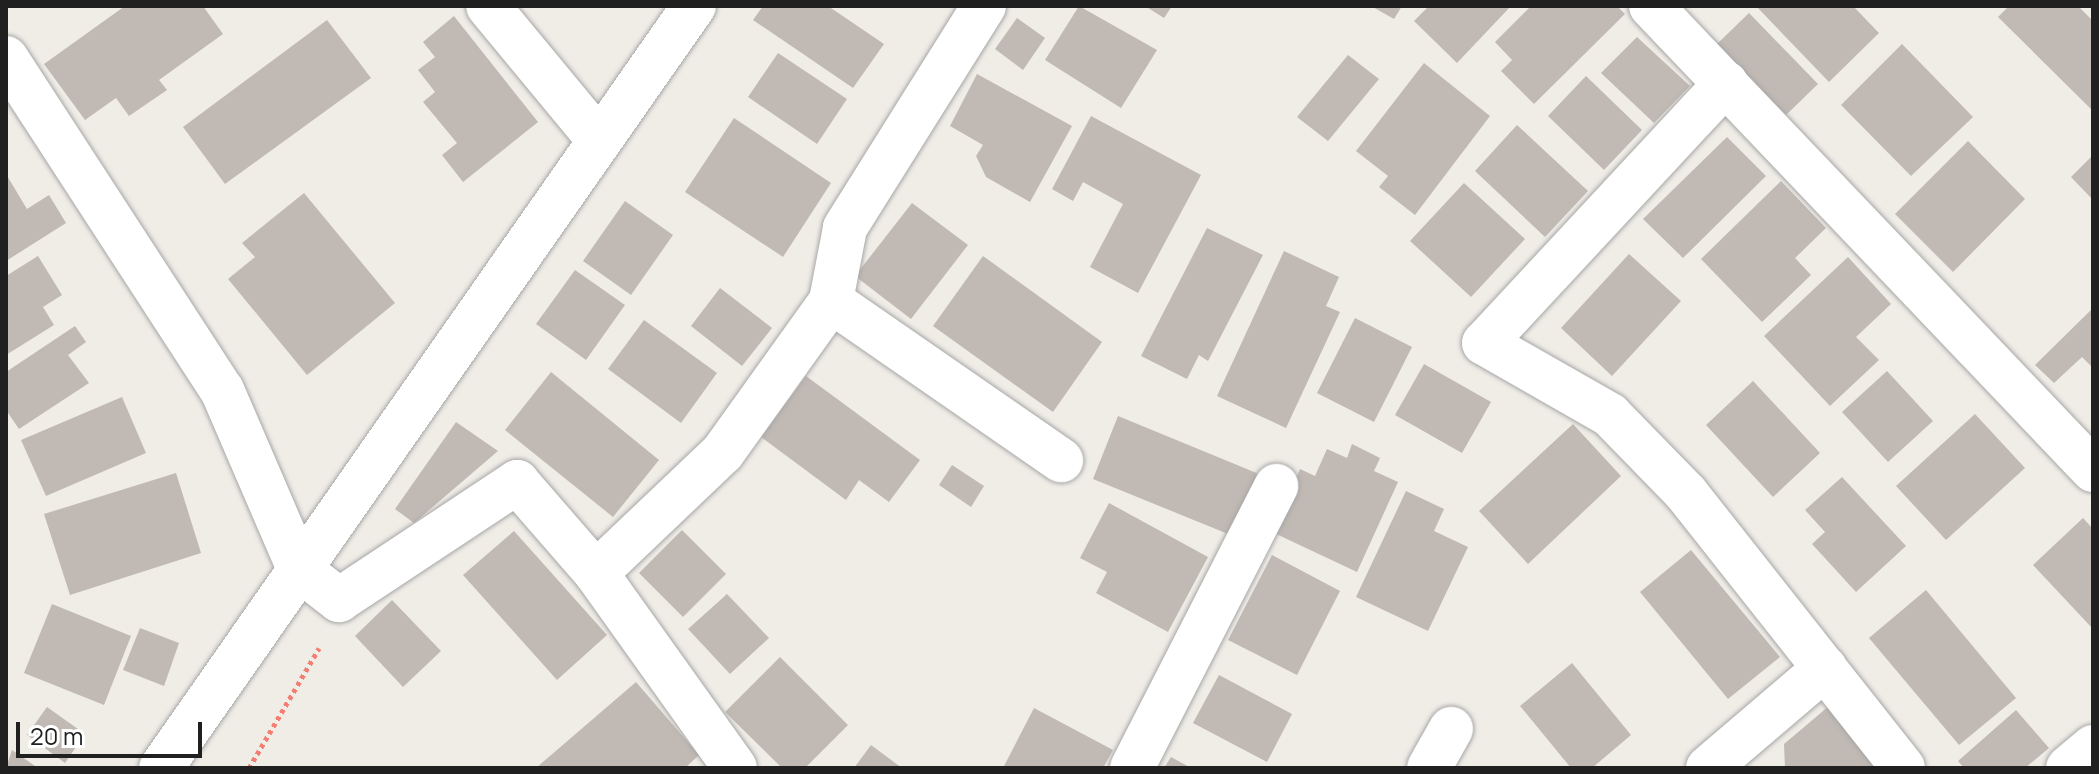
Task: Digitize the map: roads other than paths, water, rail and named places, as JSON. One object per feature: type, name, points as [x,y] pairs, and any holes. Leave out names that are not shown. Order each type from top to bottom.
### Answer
[{"type":"street","points":[[488,6],[598,139]]},
{"type":"street","points":[[162,768],[598,139],[694,6]]},
{"type":"street","points":[[596,573],[723,452],[831,301],[845,228],[984,6]]},
{"type":"street","points":[[1651,6],[2093,470]]},
{"type":"street","points":[[6,58],[222,390],[299,569],[339,600],[517,482],[596,573],[735,768]]},
{"type":"street","points":[[1726,83],[1484,343],[1610,415],[1686,493],[1903,768]]},
{"type":"street","points":[[831,301],[1061,460]]},
{"type":"street","points":[[1132,768],[1276,486]]},
{"type":"street","points":[[1708,768],[1825,668]]},
{"type":"street","points":[[1429,768],[1451,729]]},
{"type":"street","points":[[2068,768],[2093,747]]}]
